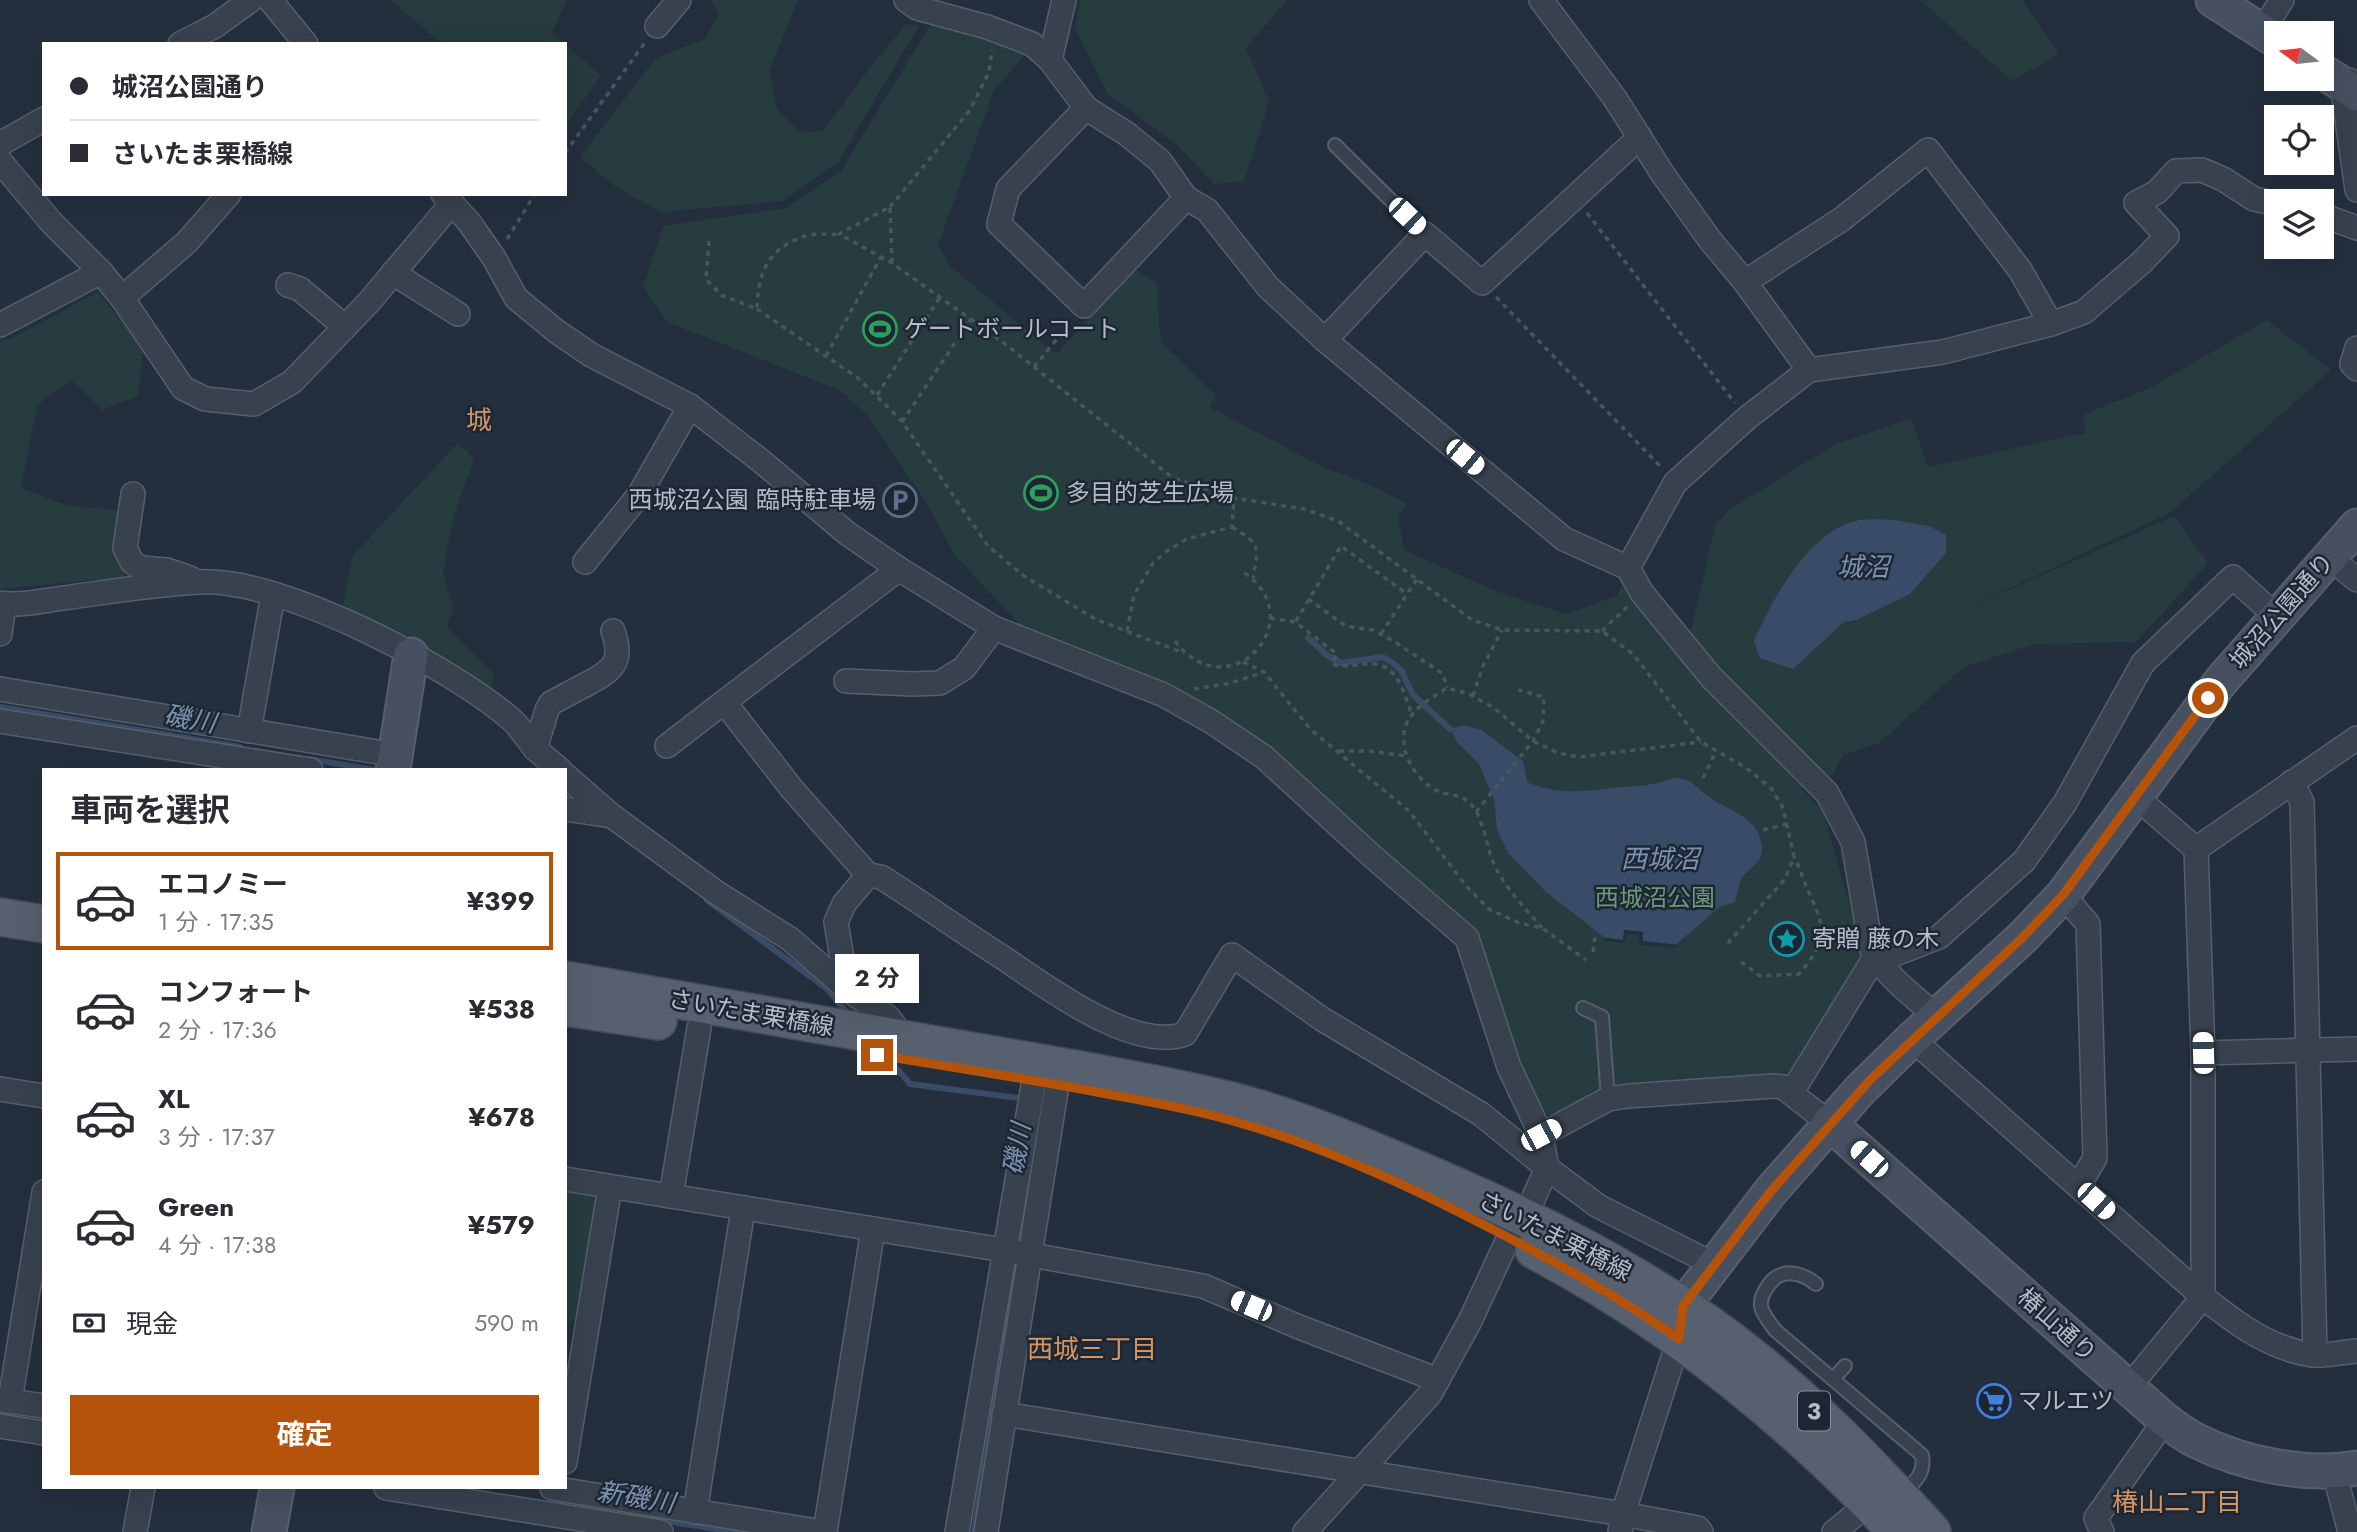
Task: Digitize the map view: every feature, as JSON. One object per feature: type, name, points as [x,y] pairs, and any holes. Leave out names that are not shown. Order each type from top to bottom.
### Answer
[{"type":"main road","points":[[0,893],[42,900]]},
{"type":"main road","points":[[0,917],[42,924]]},
{"type":"main road","name":"さいたま栗橋線","points":[[567,980],[1091,1072],[1246,1105],[1386,1156],[1517,1227],[1564,1266],[1624,1301],[1681,1322],[1790,1429],[1889,1511],[1932,1532]]},
{"type":"main road","name":"さいたま栗橋線","points":[[567,1007],[1046,1083],[1170,1106],[1319,1149],[1441,1203],[1517,1227]]},
{"type":"street","points":[[184,42],[215,26],[251,0]]},
{"type":"street","points":[[270,0],[304,42]]},
{"type":"street","points":[[657,26],[679,0]]},
{"type":"street","points":[[906,0],[917,8],[995,30],[1032,44],[1050,60],[1086,108],[1127,134],[1160,161],[1186,198],[1207,210],[1268,287],[1325,340],[1564,539],[1628,568],[1642,593],[1712,677],[1827,793],[1853,842],[1871,947],[1878,960],[1936,1016]]},
{"type":"street","points":[[1050,60],[1064,0]]},
{"type":"street","points":[[1541,0],[1614,97],[1702,229],[1745,282],[1809,370]]},
{"type":"street","points":[[2213,0],[2264,32]]},
{"type":"street","points":[[2275,21],[2282,0]]},
{"type":"street","points":[[2345,81],[2357,190]]},
{"type":"street","points":[[1086,108],[1008,189],[999,224],[1084,306],[1186,198]]},
{"type":"street","points":[[0,144],[42,119]]},
{"type":"street","points":[[1325,340],[1425,234],[1482,283],[1640,137]]},
{"type":"street","points":[[1745,282],[1842,219],[1928,150],[2020,270],[2051,324]]},
{"type":"street","points":[[0,161],[51,222],[102,272],[183,388],[205,399],[254,404],[292,382],[345,327],[393,273],[448,198],[494,258],[516,298],[556,331],[591,355],[690,406],[848,534],[993,628],[1164,695],[1212,722],[1264,757],[1373,858],[1467,938],[1509,1067],[1541,1135],[1547,1168],[1430,1394],[1306,1532]]},
{"type":"street","points":[[1628,568],[1675,483],[1747,418],[1809,370],[1943,352],[2051,324],[2084,312],[2142,262],[2167,236],[2136,202],[2157,192],[2176,171],[2202,170],[2223,179],[2254,199],[2264,201]]},
{"type":"street","points":[[122,298],[187,242],[227,196]]},
{"type":"street","points":[[2334,219],[2357,228]]},
{"type":"street","points":[[0,325],[102,272]]},
{"type":"street","points":[[393,273],[458,314]]},
{"type":"street","points":[[288,285],[300,289],[345,327]]},
{"type":"street","points":[[2357,348],[2351,365],[2357,369]]},
{"type":"street","points":[[585,562],[639,495],[690,406]]},
{"type":"street","points":[[133,494],[125,548],[132,562],[141,568],[167,570],[203,582],[238,586],[335,616],[411,654],[462,684],[514,721],[535,749],[557,768]]},
{"type":"street","name":"城沼公園通り","points":[[1681,1322],[1715,1265],[1771,1191],[1829,1123],[1912,1039],[2022,938],[2063,895],[2221,681],[2357,526]]},
{"type":"street","points":[[2329,557],[2357,580]]},
{"type":"street","points":[[667,746],[899,569]]},
{"type":"street","points":[[1792,1092],[1878,960],[1939,937],[2024,860],[2065,803],[2143,663],[2233,577],[2277,617]]},
{"type":"street","points":[[0,634],[2,603],[203,582]]},
{"type":"street","points":[[249,731],[273,595]]},
{"type":"street","points":[[846,681],[940,683],[964,668],[993,628]]},
{"type":"street","points":[[535,749],[551,703],[610,671],[616,662],[618,646],[613,631]]},
{"type":"street","points":[[0,690],[249,731],[394,762],[411,654]]},
{"type":"street","points":[[724,702],[792,789],[869,875],[881,877],[1055,994],[1092,1014],[1145,1035],[1173,1039],[1185,1034],[1232,955],[1322,1019],[1481,1114],[1598,1206],[1715,1265]]},
{"type":"street","points":[[0,721],[298,768]]},
{"type":"street","points":[[2196,849],[2357,738]]},
{"type":"street","points":[[567,777],[612,816],[717,893],[790,939],[847,989],[888,1018],[905,1040]]},
{"type":"street","points":[[2292,782],[2302,802],[2315,1355]]},
{"type":"street","points":[[2127,1388],[2203,1297],[2203,1053],[2196,849],[2135,796]]},
{"type":"street","points":[[567,809],[612,816]]},
{"type":"street","points":[[847,989],[836,922],[844,904],[869,875]]},
{"type":"street","points":[[2063,895],[2088,924],[2095,1158],[2079,1185]]},
{"type":"street","points":[[671,1196],[699,1028]]},
{"type":"street","points":[[1912,1039],[2203,1297],[2240,1326],[2276,1345],[2315,1355],[2357,1351]]},
{"type":"street","points":[[2203,1053],[2357,1049]]},
{"type":"street","points":[[957,1532],[1004,1250],[1046,1083]]},
{"type":"street","points":[[986,1532],[1029,1254],[1046,1083]]},
{"type":"street","points":[[1541,1135],[1608,1099],[1773,1086],[1792,1092],[1829,1123]]},
{"type":"street","points":[[0,1089],[42,1096]]},
{"type":"street","name":"椿山通り","points":[[1829,1123],[2127,1388],[2165,1420],[2196,1441],[2246,1460],[2288,1468],[2346,1470]]},
{"type":"street","points":[[567,1180],[1029,1254],[1203,1286],[1299,1327],[1438,1380]]},
{"type":"street","points":[[567,1438],[576,1328],[610,1187]]},
{"type":"street","points":[[42,1203],[5,1400],[42,1406]]},
{"type":"street","points":[[695,1512],[743,1209]]},
{"type":"street","points":[[564,1489],[824,1532],[873,1229]]},
{"type":"street","points":[[1621,1523],[1681,1322]]},
{"type":"street","points":[[1004,1414],[1360,1472],[1621,1523],[1698,1528],[1701,1532]]},
{"type":"street","points":[[2102,1532],[2096,1517],[2165,1420]]},
{"type":"street","points":[[0,1426],[42,1433]]},
{"type":"street","points":[[2346,1470],[2350,1532]]},
{"type":"street","points":[[135,1532],[143,1489]]},
{"type":"street","points":[[269,1532],[276,1489]]},
{"type":"street","points":[[392,1489],[661,1532]]},
{"type":"street","points":[[1834,1532],[1889,1511]]},
{"type":"lane","points":[[1335,145],[1425,234]]},
{"type":"lane","points":[[1583,1008],[1602,1017],[1608,1099]]},
{"type":"lane","points":[[1816,1284],[1797,1274],[1783,1273],[1773,1278],[1762,1295],[1761,1309],[1775,1330],[1922,1455],[1922,1473],[1889,1511]]},
{"type":"lane","points":[[1833,1379],[1845,1366]]},
{"type":"path","points":[[567,150],[657,26]]},
{"type":"path","points":[[757,309],[761,272],[779,250],[806,236],[839,234],[890,207],[970,110],[989,72],[995,30]]},
{"type":"path","points":[[494,258],[534,196]]},
{"type":"path","points":[[1574,196],[1747,418]]},
{"type":"path","points":[[890,207],[892,262]]},
{"type":"path","points":[[839,234],[892,262],[971,319],[1173,478],[1234,498],[1304,509],[1338,521],[1472,620],[1502,630],[1602,631],[1633,654],[1700,741],[1745,767],[1772,789],[1783,808],[1794,857],[1820,916],[1823,933],[1817,952],[1799,974],[1760,976],[1741,961]]},
{"type":"path","points":[[709,241],[706,279],[721,295],[757,309],[858,378],[902,422],[988,546],[1024,576],[1097,620],[1184,653],[1202,665],[1223,668],[1243,662],[1259,650],[1268,633],[1270,618],[1265,594],[1253,578],[1240,570]]},
{"type":"path","points":[[826,356],[881,257]]},
{"type":"path","points":[[1482,283],[1675,483]]},
{"type":"path","points":[[877,396],[940,297]]},
{"type":"path","points":[[1034,367],[1084,306]]},
{"type":"path","points":[[902,422],[971,319]]},
{"type":"path","points":[[1232,527],[1234,498]]},
{"type":"path","points":[[1127,631],[1134,595],[1153,563],[1187,539],[1232,527],[1251,539],[1258,553],[1253,578]]},
{"type":"path","points":[[1295,622],[1342,546],[1408,594]]},
{"type":"path","points":[[1381,634],[1417,579]]},
{"type":"path","points":[[1602,631],[1642,593]]},
{"type":"path","points":[[1308,599],[1346,626],[1373,630],[1381,634],[1443,674],[1447,688]]},
{"type":"path","points":[[1270,618],[1295,622],[1337,654],[1332,664],[1344,667],[1381,664],[1398,675],[1413,716]]},
{"type":"path","points":[[1473,696],[1483,666],[1502,630]]},
{"type":"path","points":[[1175,641],[1184,653]]},
{"type":"path","points":[[1243,662],[1264,672],[1311,730],[1409,811],[1467,887],[1489,909],[1519,923],[1542,928]]},
{"type":"path","points":[[1194,689],[1231,684],[1264,672]]},
{"type":"path","points":[[1586,960],[1542,928],[1513,895],[1494,864],[1476,812],[1461,796],[1434,789],[1416,772],[1406,756],[1405,728],[1429,698],[1447,688],[1473,696],[1494,708],[1533,741],[1578,757],[1700,741]]},
{"type":"path","points":[[1476,812],[1523,755],[1543,721],[1544,697],[1518,690]]},
{"type":"path","points":[[1338,751],[1369,751],[1406,756]]},
{"type":"path","points":[[1703,778],[1717,751]]},
{"type":"path","points":[[1763,830],[1787,824]]},
{"type":"path","points":[[1727,944],[1785,879],[1794,857]]},
{"type":"path","points":[[1593,952],[1595,937]]},
{"type":"green space","points":[[391,0],[567,0],[552,33],[561,42],[440,42]]},
{"type":"green space","points":[[711,0],[798,0],[769,71],[777,109],[801,133],[823,131],[906,24],[919,26],[838,162],[783,201],[661,212],[616,187],[580,157],[656,58],[705,39],[719,14]]},
{"type":"green space","points":[[1080,0],[1287,0],[1246,48],[1269,102],[1244,181],[1214,184],[1177,145],[1107,93],[1075,28]]},
{"type":"green space","points":[[1920,0],[2022,0],[2059,54],[2012,81]]},
{"type":"green space","name":"西城沼公園","points":[[934,19],[1026,54],[994,90],[938,245],[951,267],[1056,354],[1135,269],[1157,283],[1162,343],[1216,395],[1209,407],[1323,467],[1368,484],[1407,504],[1398,516],[1404,550],[1498,592],[1566,614],[1616,596],[1626,578],[1651,617],[1820,809],[1824,814],[1862,949],[1859,964],[1790,1073],[1624,1083],[1595,1090],[1550,1115],[1539,1112],[1474,933],[1263,747],[1033,639],[954,554],[926,502],[867,415],[839,390],[667,322],[643,286],[664,226],[787,208],[841,171]]},
{"type":"green space","points":[[567,47],[601,75],[567,124]]},
{"type":"green space","points":[[98,292],[143,348],[138,396],[102,410],[71,380],[37,405],[21,488],[68,506],[118,510],[116,556],[125,577],[0,589],[0,340],[9,340]]},
{"type":"green space","points":[[2267,320],[2331,370],[2171,512],[1962,611],[2174,516],[2208,563],[2136,642],[2035,644],[1964,667],[1879,743],[1843,755],[1833,774],[1820,781],[1690,634],[1716,524],[1729,510],[1834,445],[1911,418],[1928,467],[2085,433],[2083,415],[2150,388]]},
{"type":"green space","points":[[458,443],[474,459],[453,518],[443,573],[453,608],[447,627],[494,674],[490,691],[343,605],[353,555]]},
{"type":"green space","points":[[567,1189],[590,1193],[597,1201],[579,1316],[567,1323]]},
{"type":"water","name":"城沼","points":[[1861,520],[1894,520],[1929,526],[1946,535],[1946,553],[1910,594],[1856,620],[1844,622],[1793,669],[1760,658],[1754,641],[1782,588],[1808,553],[1839,527]]},
{"type":"water","name":"西城沼","points":[[1464,725],[1481,730],[1523,761],[1527,782],[1550,789],[1585,791],[1684,779],[1751,823],[1760,838],[1760,858],[1740,881],[1735,902],[1720,907],[1675,945],[1642,941],[1643,932],[1625,930],[1623,940],[1605,938],[1545,891],[1508,853],[1497,829],[1494,799],[1479,764],[1457,742],[1450,729]]},
{"type":"pier","points":[[1624,930],[1643,932],[1643,941],[1680,945],[1675,948],[1641,945],[1639,935],[1627,934],[1624,943],[1605,941],[1605,938],[1623,940]]},
{"type":"waterway","points":[[1308,638],[1328,656],[1341,663],[1383,657],[1393,663],[1401,670],[1413,695],[1450,729]]},
{"type":"waterway","name":"磯川","points":[[0,707],[240,747]]},
{"type":"waterway","name":"磯川","points":[[309,759],[362,768]]},
{"type":"waterway","name":"磯川","points":[[707,900],[826,988],[850,1016]]},
{"type":"waterway","name":"磯川","points":[[881,1050],[910,1084],[1025,1099]]},
{"type":"waterway","name":"磯川","points":[[1019,1247],[1025,1213]]},
{"type":"waterway","name":"磯川","points":[[974,1532],[1017,1258]]},
{"type":"waterway","name":"新磯川","points":[[653,1519],[736,1532]]},
{"type":"place","name":"ゲートボールコート","points":[[880,329]]},
{"type":"place","name":"多目的芝生広場","points":[[1041,493]]},
{"type":"place","name":"西城沼公園 臨時駐車場","points":[[900,500]]},
{"type":"place","name":"寄贈 藤の木","points":[[1787,939]]},
{"type":"place","name":"マルエツ","points":[[1994,1401]]},
{"type":"district","name":"城","points":[[479,420]]},
{"type":"district","name":"西城三丁目","points":[[1092,1349]]},
{"type":"district","name":"椿山二丁目","points":[[2177,1502]]},
{"type":"route","points":[[877,1055],[1034,1080],[1170,1106],[1241,1124],[1319,1149],[1441,1203],[1564,1266],[1624,1301],[1679,1339],[1683,1306],[1771,1191],[1871,1079],[1987,972],[2063,895],[2208,698]]}]
